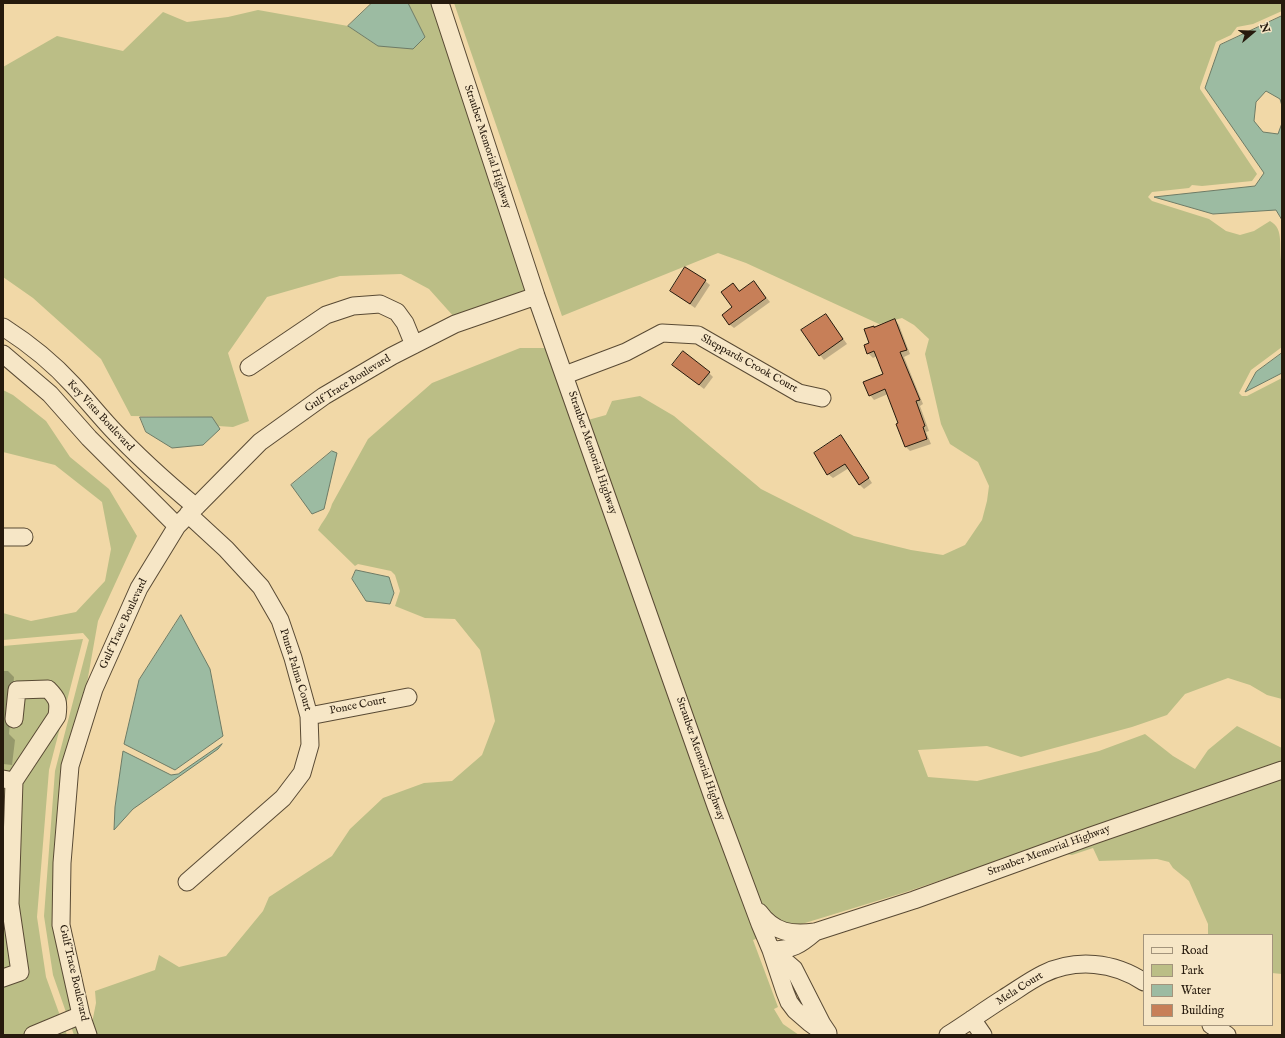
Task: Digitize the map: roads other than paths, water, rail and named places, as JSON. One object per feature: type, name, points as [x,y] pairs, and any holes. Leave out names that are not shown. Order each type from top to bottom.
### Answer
[{"type":"street","name":"Strauber Memorial Highway","points":[[440,3],[536,296],[716,806],[752,901],[772,950],[782,950],[797,946],[815,932]]},
{"type":"street","name":"Gulf Trace Boulevard","points":[[88,1035],[81,1014],[61,925],[62,863],[70,766],[94,689],[138,588],[187,516],[260,442],[324,396],[392,356],[455,324],[536,296]]},
{"type":"street","points":[[248,367],[326,314],[354,306],[380,304],[397,312],[405,323],[414,345]]},
{"type":"street","name":"Key Vista Boulevard","points":[[3,326],[27,344],[73,385],[111,429],[154,473],[187,516]]},
{"type":"street","name":"Sheppards Crook Court","points":[[565,375],[626,352],[662,333],[698,335],[799,393],[822,398]]},
{"type":"street","name":"Key Vista Boulevard","points":[[3,354],[50,394],[89,438],[187,516]]},
{"type":"street","name":"Punta Palma Court","points":[[187,516],[226,549],[260,587],[280,620],[294,658],[309,716],[310,745],[302,773],[283,798],[187,882]]},
{"type":"street","points":[[3,537],[24,537]]},
{"type":"street","points":[[3,978],[20,972],[7,904],[9,780],[57,716],[58,705],[56,697],[48,689],[17,690],[14,719]]},
{"type":"street","name":"Ponce Court","points":[[309,716],[408,697]]},
{"type":"street","name":"Strauber Memorial Highway","points":[[752,901],[763,918],[775,928],[791,933],[802,934],[815,932],[914,900],[1090,836],[1282,770]]},
{"type":"street","points":[[794,969],[794,956],[797,946]]},
{"type":"street","points":[[772,950],[794,969],[828,1033]]},
{"type":"street","points":[[772,950],[785,992],[792,1006],[810,1023],[828,1033]]},
{"type":"street","name":"Mela Court","points":[[948,1035],[1035,978],[1061,967],[1080,964],[1106,966],[1130,974],[1143,981]]},
{"type":"street","points":[[792,1006],[808,997]]},
{"type":"street","points":[[33,1035],[81,1014]]},
{"type":"street","points":[[972,1019],[983,1035]]},
{"type":"street","points":[[1213,1026],[1227,1035]]},
{"type":"water","points":[[372,3],[408,3],[425,37],[413,49],[378,46],[348,26]]},
{"type":"water","points":[[1282,16],[1282,106],[1280,99],[1266,91],[1256,102],[1254,121],[1263,132],[1278,134],[1282,123],[1282,220],[1276,210],[1213,214],[1154,197],[1255,186],[1264,173],[1205,88],[1220,45]]},
{"type":"water","points":[[1282,353],[1282,373],[1245,392],[1256,372]]},
{"type":"water","points":[[140,417],[212,417],[220,429],[203,445],[172,448],[146,432]]},
{"type":"water","points":[[332,451],[337,453],[324,509],[312,514],[291,485]]},
{"type":"water","points":[[356,570],[389,577],[394,593],[390,604],[366,601],[352,579]]},
{"type":"water","points":[[181,615],[210,669],[223,736],[175,770],[124,744],[139,680]]},
{"type":"water","points":[[222,744],[218,749],[133,809],[114,830],[115,807],[123,751],[171,775],[178,774]]}]
